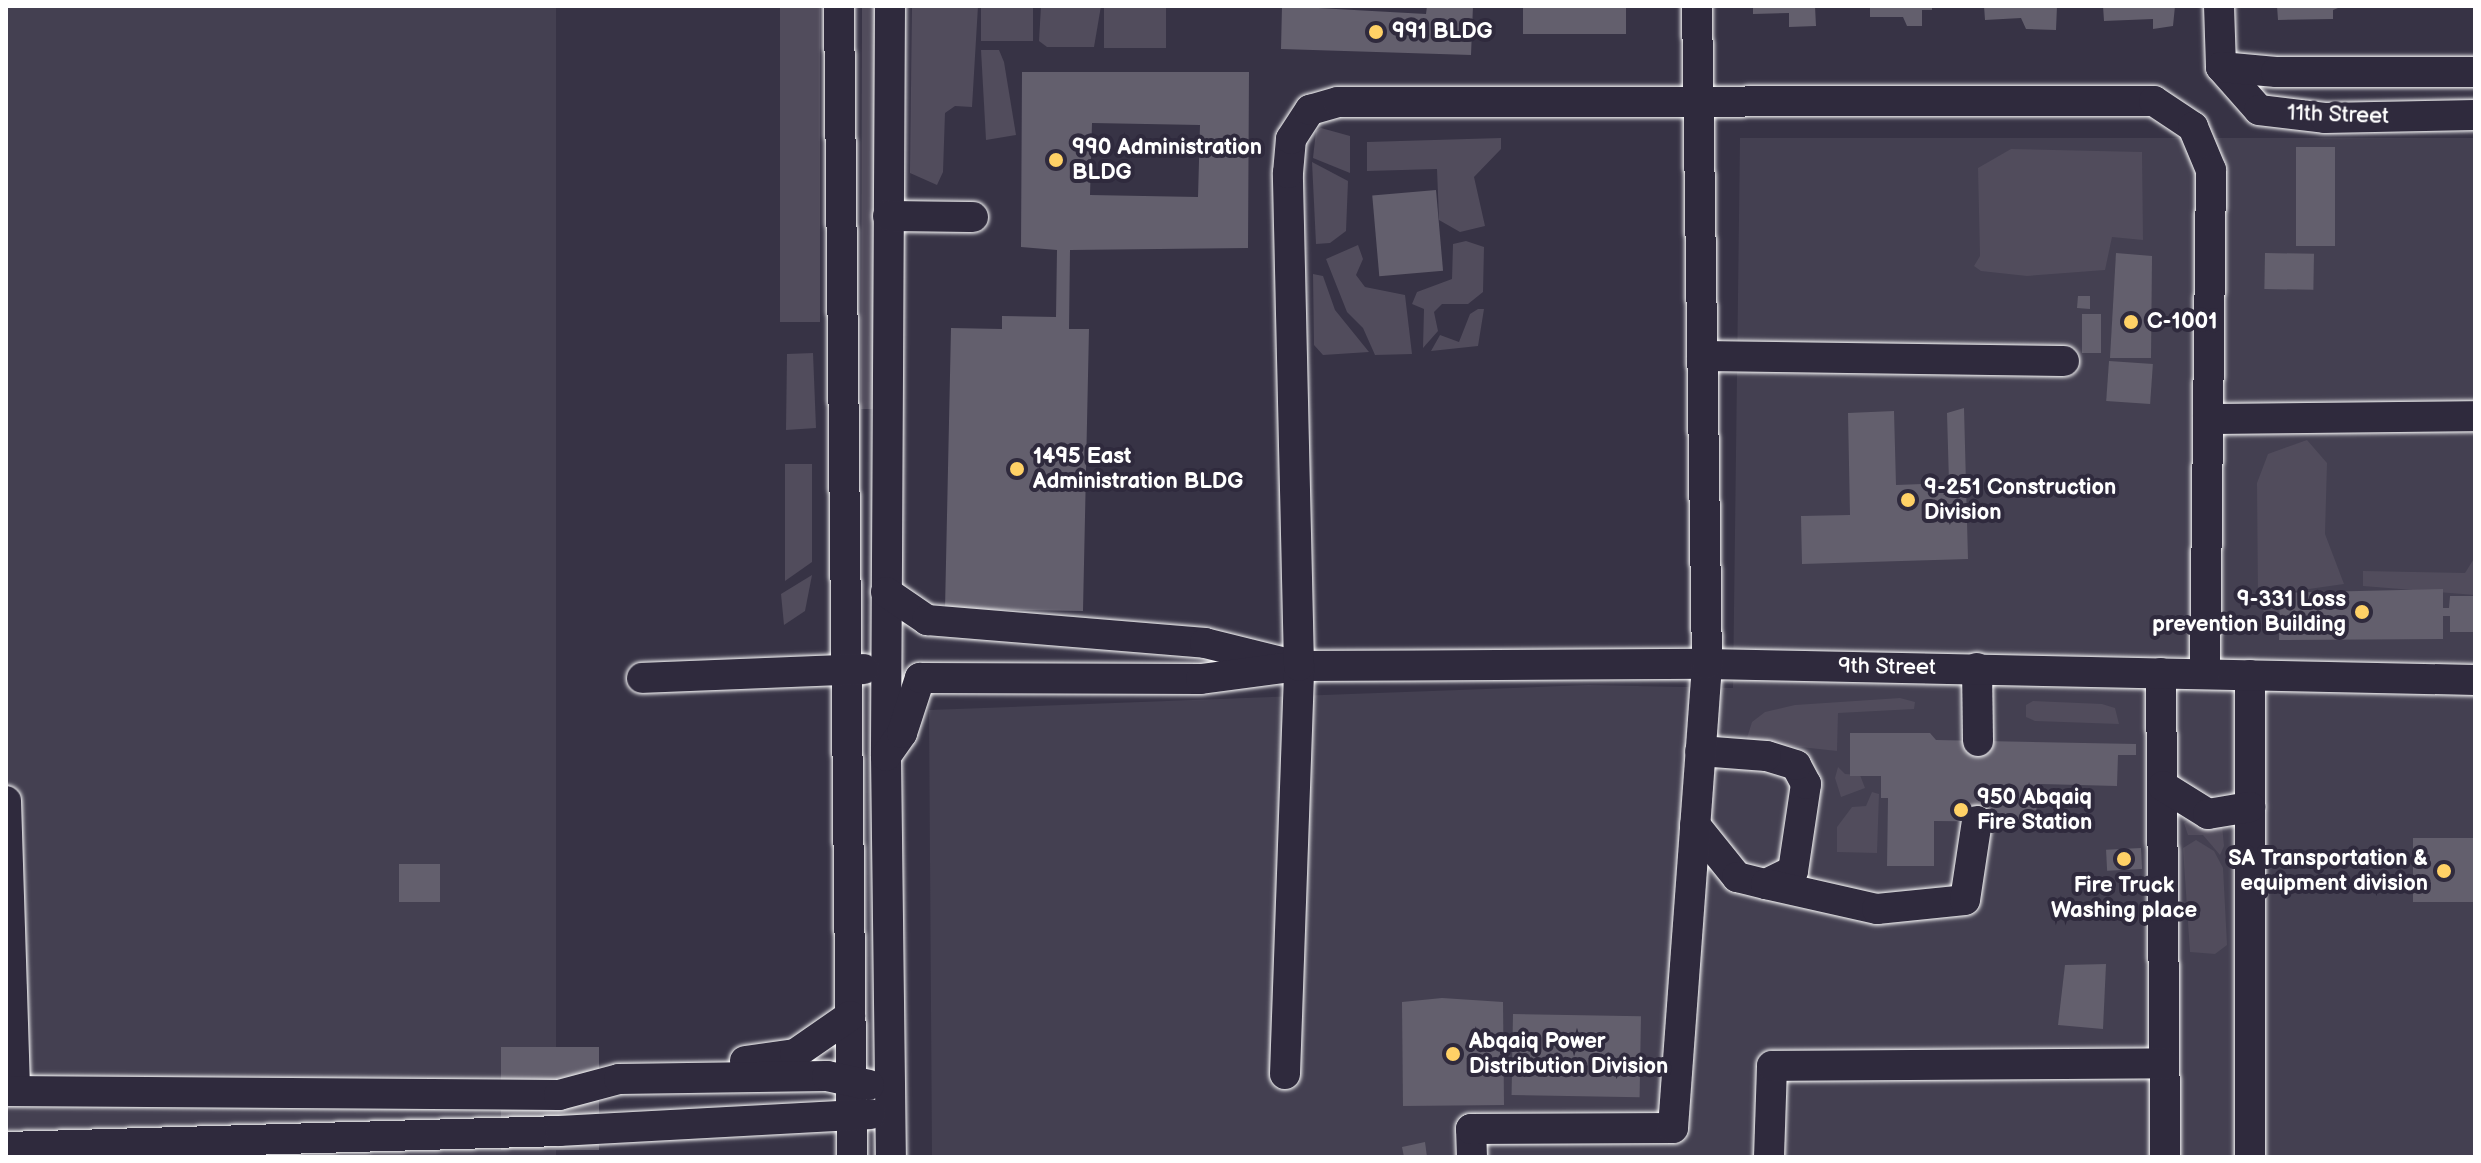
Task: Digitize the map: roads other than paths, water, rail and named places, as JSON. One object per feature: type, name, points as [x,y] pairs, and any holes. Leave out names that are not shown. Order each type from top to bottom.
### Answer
[{"type":"street","points":[[839,6],[852,1157]]},
{"type":"street","points":[[890,6],[886,756],[891,1157]]},
{"type":"street","points":[[1472,1157],[1471,1129],[1673,1128],[1707,664],[1697,6]]},
{"type":"street","points":[[2219,6],[2221,67],[2276,72],[2475,72]]},
{"type":"street","name":"11th Street","points":[[2221,67],[2259,110],[2325,118],[2475,115]]},
{"type":"street","points":[[1285,1074],[1299,666],[1288,173],[1291,139],[1310,110],[1338,102],[1698,104],[2154,101],[2193,127],[2211,170],[2205,674]]},
{"type":"street","points":[[888,216],[973,217]]},
{"type":"street","points":[[1702,356],[2064,361]]},
{"type":"street","points":[[2208,419],[2475,416]]},
{"type":"street","points":[[886,592],[927,620],[1205,643],[1299,666]]},
{"type":"street","name":"9th Street","points":[[1299,666],[1707,664],[2475,680]]},
{"type":"street","points":[[886,756],[902,733],[920,678],[1201,679],[1299,666]]},
{"type":"street","points":[[642,678],[886,668]]},
{"type":"street","points":[[1977,668],[1978,741]]},
{"type":"street","points":[[2161,673],[2165,1157]]},
{"type":"street","points":[[2250,675],[2250,1157]]},
{"type":"street","points":[[1700,751],[1796,765],[1806,784],[1793,871],[1766,884]]},
{"type":"street","points":[[2163,786],[2208,814],[2250,807]]},
{"type":"street","points":[[6,801],[10,1091],[559,1095],[619,1079],[795,1054],[850,1016]]},
{"type":"street","points":[[1695,825],[1737,877],[1877,909],[1965,900],[1977,821]]},
{"type":"street","points":[[1769,1157],[1772,1066],[2164,1063]]},
{"type":"street","points":[[619,1079],[827,1076],[850,1081],[891,1102]]},
{"type":"street","points":[[6,1147],[560,1131],[851,1115],[891,1102]]},
{"type":"place","name":"991 BLDG","points":[[1376,32]]},
{"type":"place","name":"990 Administration BLDG","points":[[1056,160]]},
{"type":"place","name":"C-1001","points":[[2131,322]]},
{"type":"place","name":"1495 East Administration BLDG","points":[[1017,469]]},
{"type":"place","name":"9-251 Construction Division","points":[[1908,500]]},
{"type":"place","name":"9-331 Loss prevention Building","points":[[2362,612]]},
{"type":"place","name":"950 Abqaiq Fire Station","points":[[1961,810]]},
{"type":"place","name":"Fire Truck Washing place","points":[[2124,859]]},
{"type":"place","name":"SA Transportation & equipment division","points":[[2444,871]]},
{"type":"place","name":"Abqaiq Power Distribution Division","points":[[1453,1054]]}]
